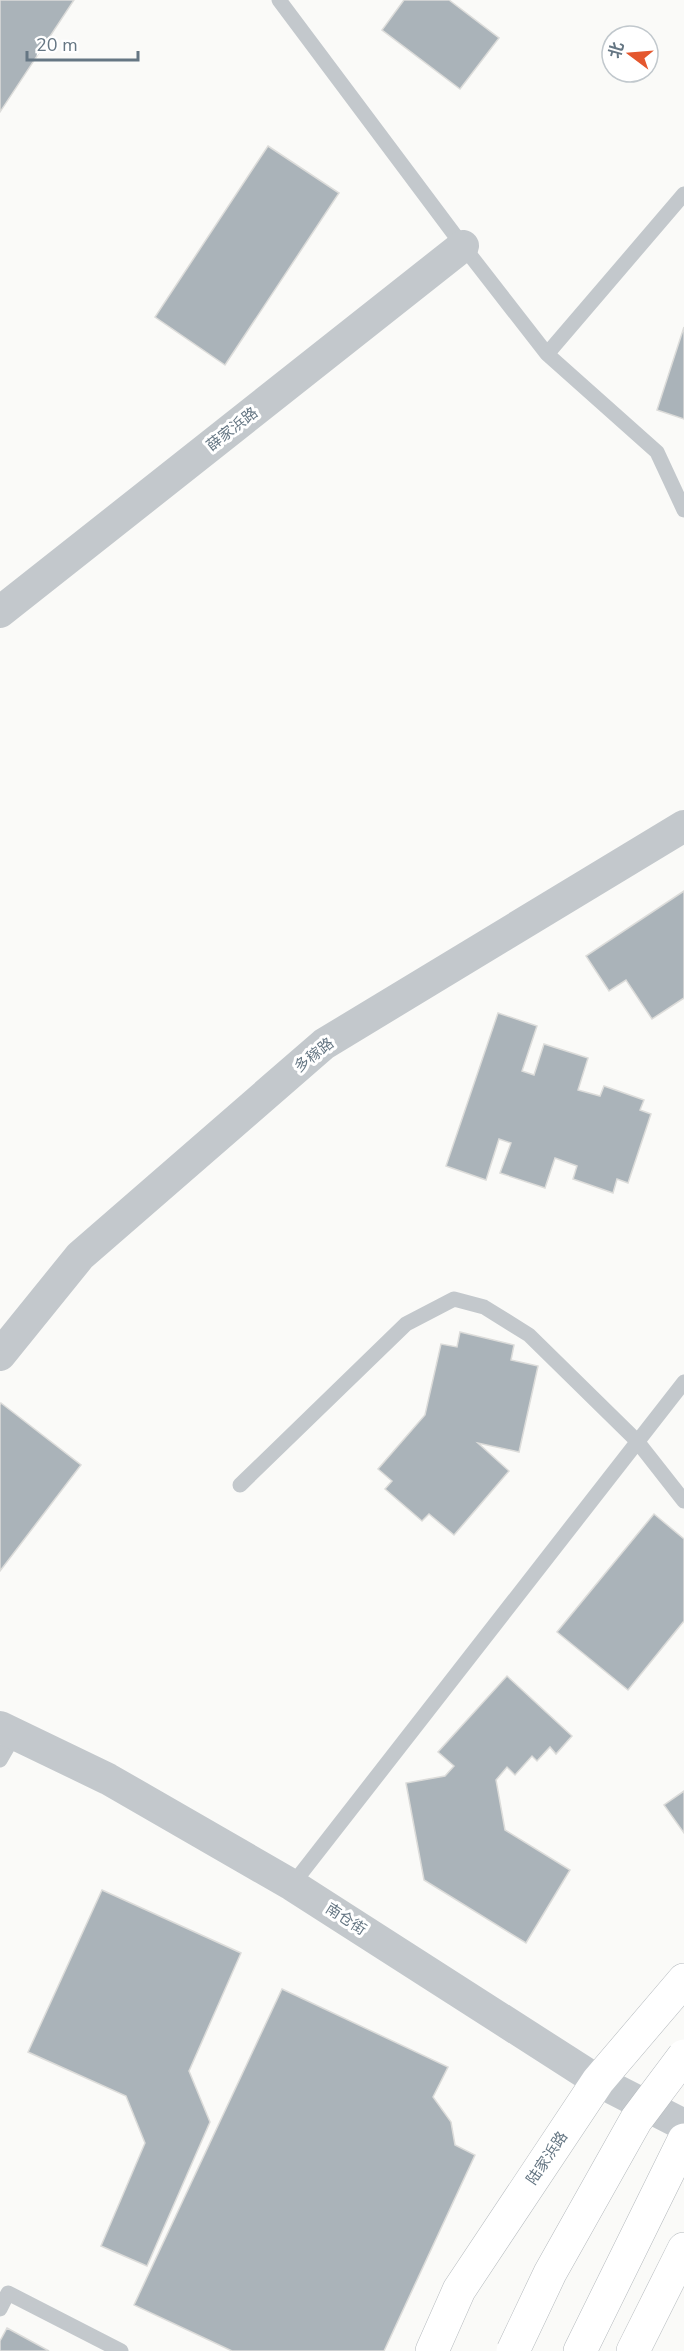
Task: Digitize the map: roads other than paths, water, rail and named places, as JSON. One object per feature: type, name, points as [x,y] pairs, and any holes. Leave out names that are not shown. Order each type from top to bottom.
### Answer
[{"type":"main road","name":"陆家浜路","points":[[432,2351],[459,2289],[598,2081],[684,1980]]},
{"type":"main road","points":[[513,2351],[550,2273],[636,2120],[684,2056]]},
{"type":"main road","points":[[580,2351],[684,2140]]},
{"type":"main road","points":[[633,2351],[684,2249]]},
{"type":"street","name":"薛家浜路","points":[[0,612],[463,246]]},
{"type":"street","name":"多稼路","points":[[0,1355],[80,1256],[324,1044],[684,826]]},
{"type":"street","name":"南仓街","points":[[5,1740],[108,1779],[292,1885],[598,2081],[684,2125]]},
{"type":"lane","points":[[279,0],[547,354],[657,452],[684,510]]},
{"type":"lane","points":[[547,354],[684,194]]},
{"type":"lane","points":[[240,1485],[406,1323],[454,1299],[484,1307],[529,1335],[637,1442],[684,1501]]},
{"type":"lane","points":[[292,1885],[684,1382]]},
{"type":"lane","points":[[0,2309],[8,2293],[121,2351]]}]
